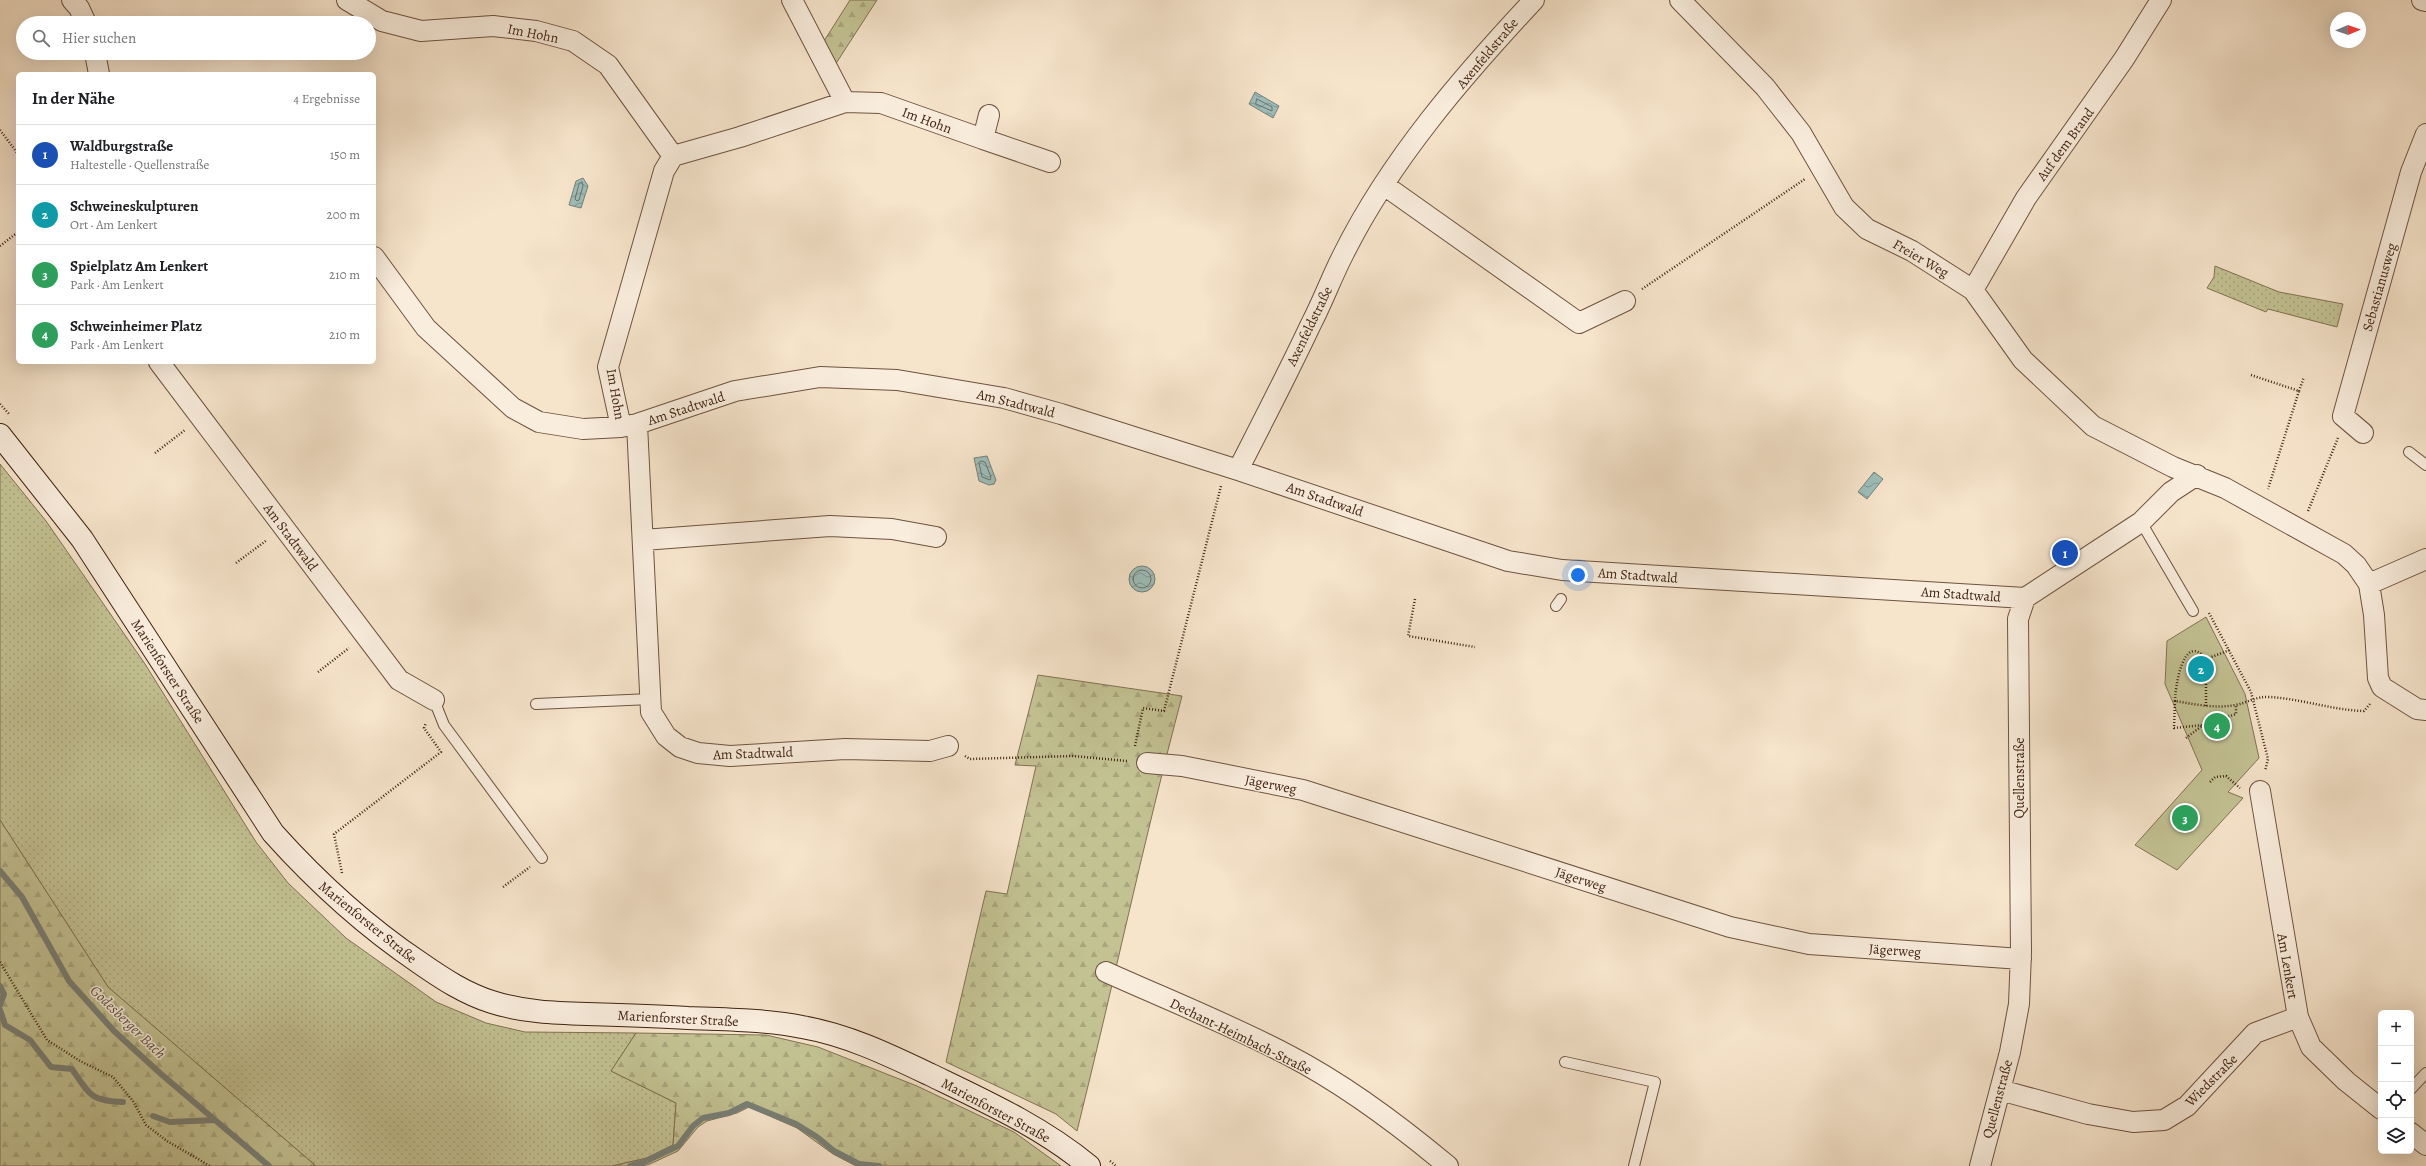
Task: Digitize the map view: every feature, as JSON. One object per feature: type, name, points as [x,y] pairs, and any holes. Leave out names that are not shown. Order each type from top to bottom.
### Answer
[{"type":"main road","name":"Marienforster Straße","points":[[0,435],[82,539],[273,833],[308,872],[349,909],[394,946],[443,979],[469,993],[493,1003],[522,1010],[691,1018],[800,1026],[837,1035],[869,1046],[981,1099],[1037,1130],[1089,1166]]},
{"type":"street","points":[[72,0],[79,8],[83,16]]},
{"type":"street","name":"Im Hohn","points":[[347,0],[374,16]]},
{"type":"street","points":[[792,0],[845,102]]},
{"type":"street","name":"Axenfeldstraße","points":[[1232,468],[1312,324],[1344,252],[1384,185],[1407,150],[1498,38],[1534,0]]},
{"type":"street","name":"Freier Weg","points":[[1680,0],[1765,87],[1800,133],[1844,208],[1867,229],[1912,251],[1973,290],[2023,360],[2093,426],[2173,467],[2197,475],[2262,508],[2300,531],[2344,554],[2356,565],[2369,584]]},
{"type":"street","name":"Auf dem Brand","points":[[1973,290],[2026,198],[2124,59],[2161,0]]},
{"type":"street","points":[[2422,0],[2426,2]]},
{"type":"street","name":"Im Hohn","points":[[376,17],[382,21],[420,31],[493,26],[536,31],[573,41],[608,65],[673,156]]},
{"type":"street","points":[[96,60],[99,72]]},
{"type":"street","name":"Im Hohn","points":[[629,426],[608,367],[664,171],[673,156],[740,137],[845,102],[881,103],[1050,162]]},
{"type":"street","points":[[983,139],[989,115]]},
{"type":"street","name":"Sebastianusweg","points":[[2363,433],[2342,416],[2411,172],[2426,134]]},
{"type":"street","points":[[1384,185],[1578,323],[1625,301]]},
{"type":"street","name":"Am Stadtwald","points":[[376,260],[426,328],[513,408],[540,422],[558,426],[583,429],[629,426],[736,391],[820,378],[897,380],[1004,398],[1061,414],[1232,468],[1508,561],[1562,570],[2025,598]]},
{"type":"street","name":"Am Stadtwald","points":[[160,364],[399,680],[434,700]]},
{"type":"street","name":"Am Stadtwald","points":[[629,426],[643,540],[651,712],[666,736],[680,747],[698,753],[730,756],[846,749],[930,751],[948,746]]},
{"type":"street","points":[[2025,598],[2141,522],[2171,492],[2197,475]]},
{"type":"street","points":[[643,540],[830,526],[892,530],[936,537]]},
{"type":"street","points":[[2426,559],[2369,584],[2374,615],[2378,678],[2382,687],[2417,709],[2426,710]]},
{"type":"street","name":"Quellenstraße","points":[[1980,1166],[2000,1090],[2019,1004],[2021,959],[2018,619],[2025,598]]},
{"type":"street","name":"Jägerweg","points":[[1140,762],[1182,766],[1303,790],[1730,927],[1809,944],[2021,959]]},
{"type":"street","name":"Am Lenkert","points":[[2260,791],[2298,1017],[2311,1047],[2346,1081],[2378,1107]]},
{"type":"street","name":"Dechant-Heimbach-Straße","points":[[1106,972],[1289,1055],[1344,1089],[1406,1131],[1448,1166]]},
{"type":"street","name":"Wiedstraße","points":[[2000,1090],[2088,1114],[2133,1122],[2164,1120],[2187,1106],[2255,1033],[2298,1017]]},
{"type":"street","points":[[2414,1135],[2426,1145]]},
{"type":"lane","points":[[2409,452],[2426,465]]},
{"type":"lane","points":[[2141,522],[2193,611]]},
{"type":"lane","points":[[536,704],[650,699]]},
{"type":"lane","points":[[434,700],[444,725],[542,858]]},
{"type":"lane","points":[[1565,1062],[1655,1082],[1634,1166]]},
{"type":"lane","points":[[2414,1085],[2426,1073]]},
{"type":"path","points":[[0,130],[16,151]]},
{"type":"path","points":[[1625,301],[1820,169]]},
{"type":"path","points":[[0,246],[16,234]]},
{"type":"path","points":[[2251,375],[2300,391]]},
{"type":"path","points":[[2262,508],[2304,378]]},
{"type":"path","points":[[154,453],[201,418]]},
{"type":"path","points":[[2300,531],[2337,442]]},
{"type":"path","points":[[948,746],[970,759],[1073,756],[1140,762],[1143,708],[1164,712],[1232,468]]},
{"type":"path","points":[[236,563],[283,527]]},
{"type":"path","points":[[1415,599],[1408,636],[1475,647]]},
{"type":"path","points":[[2193,611],[2208,611],[2230,650],[2252,698],[2268,759],[2260,791],[2242,790],[2226,776],[2215,776],[2210,782]]},
{"type":"path","points":[[318,672],[365,636]]},
{"type":"path","points":[[2206,659],[2230,650]]},
{"type":"path","points":[[2206,659],[2196,653],[2190,653],[2185,657],[2176,681],[2174,728],[2203,725],[2236,714],[2236,705]]},
{"type":"path","points":[[2206,659],[2206,706]]},
{"type":"path","points":[[2174,701],[2206,706],[2236,705],[2252,698],[2269,697],[2290,699],[2338,710],[2364,711],[2382,687]]},
{"type":"path","points":[[2186,738],[2203,725]]},
{"type":"path","points":[[340,877],[343,874],[334,834],[441,752]]},
{"type":"path","points":[[503,887],[542,858]]},
{"type":"path","points":[[0,962],[47,1040],[80,1061],[113,1077],[133,1101],[146,1125],[166,1141],[210,1166]]},
{"type":"green space","points":[[850,0],[877,0],[835,65],[824,41]]},
{"type":"green space","points":[[2215,266],[2279,292],[2343,304],[2337,327],[2268,309],[2266,312],[2207,288],[2214,277]]},
{"type":"green space","points":[[0,464],[46,521],[145,664],[256,842],[288,883],[346,938],[436,1002],[486,1023],[525,1032],[636,1033],[611,1071],[676,1103],[673,1145],[647,1158],[612,1166],[316,1166],[108,987],[0,820]]},
{"type":"green space","points":[[2206,617],[2245,694],[2259,758],[2228,792],[2243,798],[2177,870],[2135,845],[2202,770],[2165,684],[2167,641]]},
{"type":"green space","points":[[1038,675],[1182,696],[1077,1131],[1056,1114],[946,1062],[986,891],[1007,894],[1036,766],[1015,765]]},
{"type":"green space","points":[[0,820],[108,987],[316,1166],[0,1166]]},
{"type":"green space","points":[[636,1033],[766,1035],[818,1047],[917,1086],[1014,1132],[1061,1166],[856,1166],[833,1154],[797,1128],[749,1107],[737,1113],[707,1121],[698,1127],[678,1151],[650,1164],[642,1166],[612,1166],[647,1158],[673,1145],[676,1103],[611,1071]]},
{"type":"water","points":[[1255,92],[1279,106],[1273,118],[1249,104]]},
{"type":"water","points":[[583,178],[588,186],[581,208],[569,205],[576,181]]},
{"type":"water","points":[[987,456],[996,480],[994,484],[989,485],[979,481],[974,458]]},
{"type":"water","points":[[1874,472],[1883,479],[1867,499],[1858,492]]},
{"type":"water","points":[[1142,566],[1152,569],[1155,579],[1152,589],[1142,592],[1132,589],[1129,579],[1132,569]]},
{"type":"waterway","name":"Godesberger Bach","points":[[0,871],[22,897],[69,981],[114,1031],[161,1074],[269,1166]]},
{"type":"waterway","points":[[0,986],[4,994],[0,1005]]},
{"type":"waterway","points":[[0,1010],[5,1025],[30,1040],[51,1067],[72,1069],[87,1091],[97,1098],[123,1102]]},
{"type":"waterway","name":"Godesberger Bach","points":[[630,1166],[644,1162],[678,1146],[693,1126],[703,1118],[729,1113],[747,1104],[796,1124],[817,1137],[834,1151],[859,1164],[879,1166]]},
{"type":"waterway","points":[[153,1116],[170,1122],[215,1120]]},
{"type":"place","name":"Waldburgstraße","points":[[2065,553]]},
{"type":"place","name":"Schweineskulpturen","points":[[2201,669]]},
{"type":"place","name":"Schweinheimer Platz","points":[[2217,726]]},
{"type":"place","name":"Spielplatz Am Lenkert","points":[[2185,818]]}]
